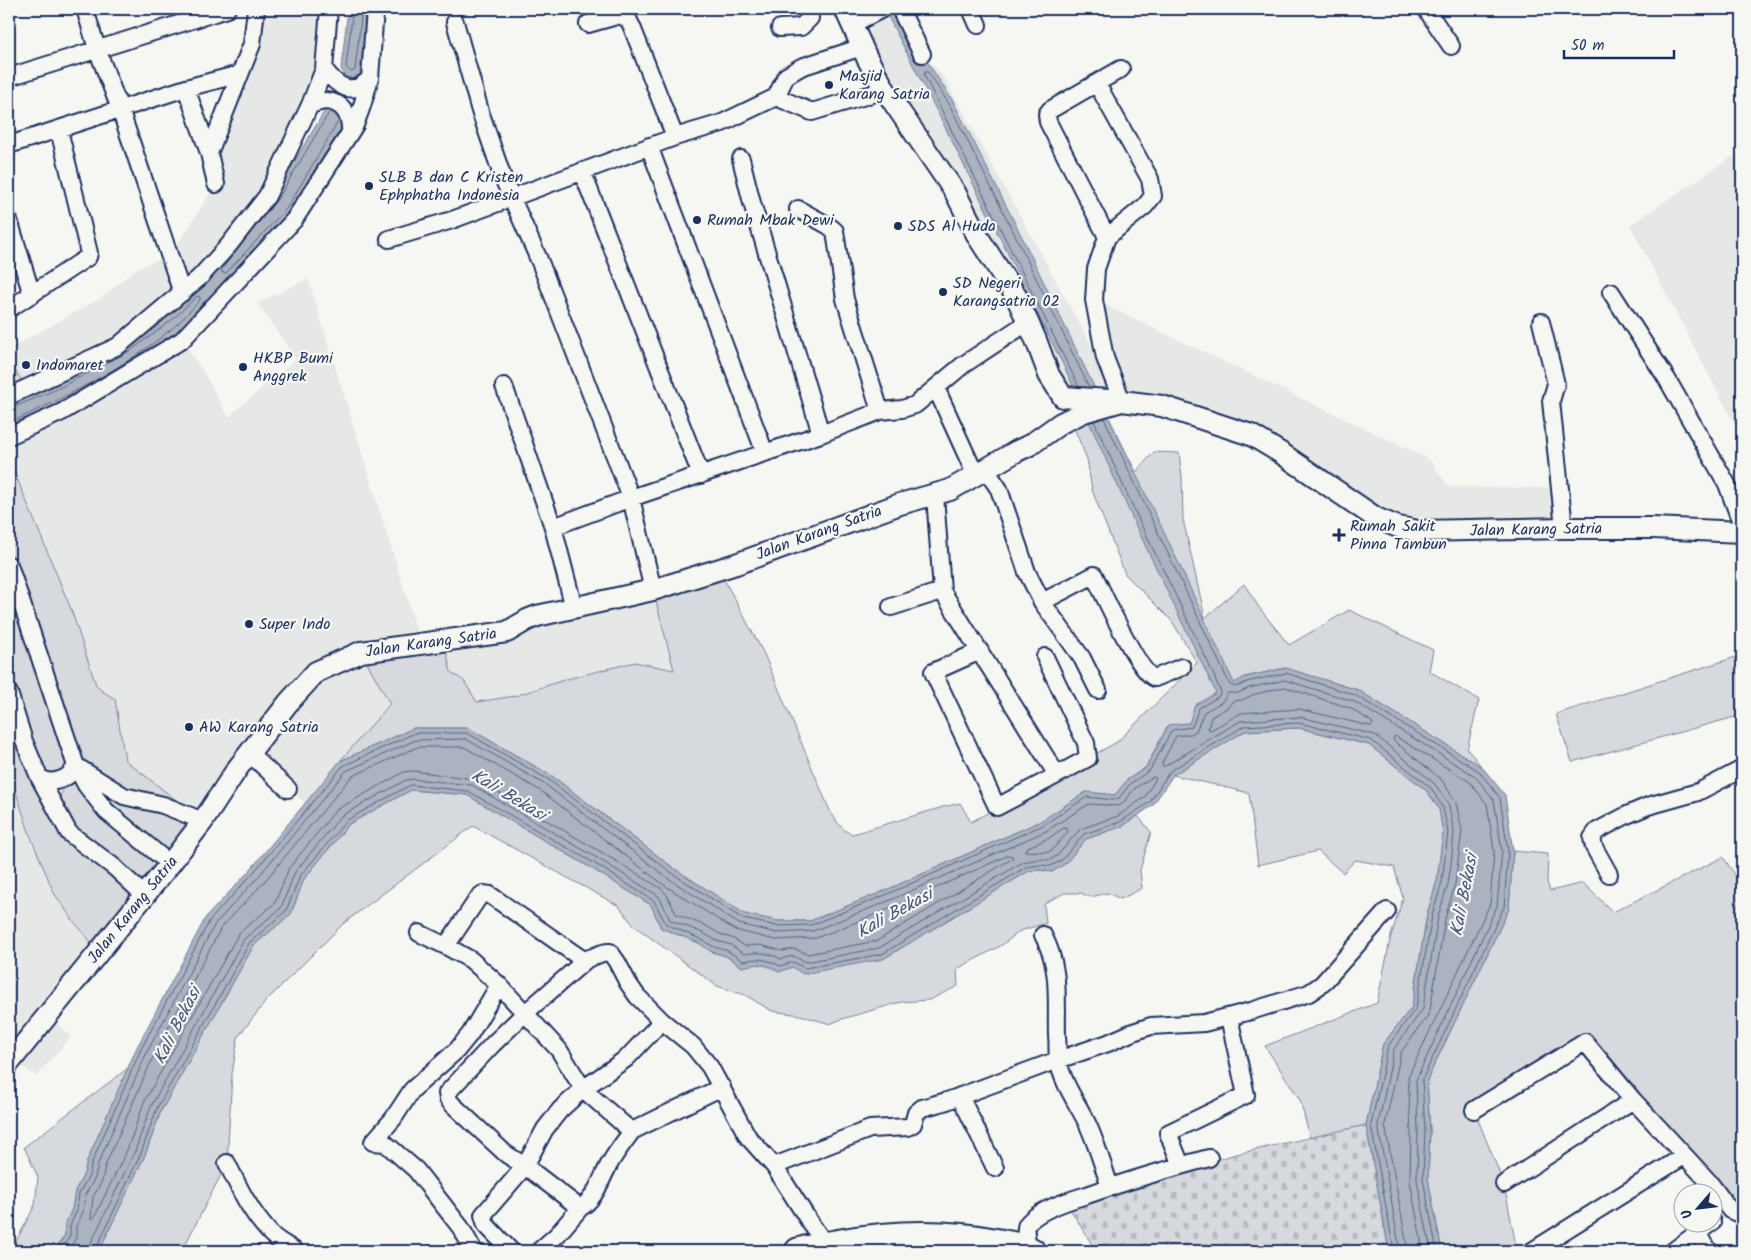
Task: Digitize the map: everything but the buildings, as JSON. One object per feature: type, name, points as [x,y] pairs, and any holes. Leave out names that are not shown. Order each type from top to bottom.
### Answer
[{"type":"main road","points":[[808,1249],[882,1236],[920,1234],[975,1237],[1030,1250]]},
{"type":"street","points":[[85,9],[97,49],[120,109],[182,293]]},
{"type":"street","points":[[9,77],[227,9]]},
{"type":"street","points":[[209,153],[252,44],[256,9]]},
{"type":"street","points":[[9,396],[118,346],[199,278],[223,251],[267,196],[310,105],[324,69],[329,9]]},
{"type":"street","points":[[9,436],[62,412],[182,340],[294,220],[350,132],[362,106],[370,78],[375,9]]},
{"type":"street","points":[[780,28],[801,27],[810,18],[809,9]]},
{"type":"street","points":[[882,9],[848,17],[885,90],[956,192],[978,237],[1016,296],[1049,375],[1064,397],[1122,401],[1105,358],[1094,300],[1096,269],[1107,237],[1146,206],[1153,196],[1150,179],[1097,84]]},
{"type":"street","points":[[900,9],[922,54]]},
{"type":"street","points":[[971,9],[978,25]]},
{"type":"street","points":[[1426,9],[1451,46]]},
{"type":"street","points":[[588,24],[620,16],[628,19],[675,137]]},
{"type":"street","points":[[455,22],[480,111],[511,198],[540,262],[631,498],[653,590]]},
{"type":"street","points":[[389,239],[452,220],[649,146],[722,123],[776,97],[786,76],[801,68],[862,47]]},
{"type":"street","points":[[324,69],[332,80],[346,88],[361,86],[370,78]]},
{"type":"street","points":[[1107,237],[1048,122],[1047,114],[1050,110],[1121,69]]},
{"type":"street","points":[[9,145],[186,88],[240,74]]},
{"type":"street","points":[[186,88],[209,153],[216,184]]},
{"type":"street","points":[[776,97],[812,112],[885,90]]},
{"type":"street","points":[[310,105],[325,101],[340,105],[348,114],[350,132]]},
{"type":"street","points":[[9,309],[86,260],[89,254],[59,130]]},
{"type":"street","points":[[649,146],[766,453]]},
{"type":"street","points":[[741,159],[757,221],[821,434]]},
{"type":"street","points":[[582,171],[701,475]]},
{"type":"street","points":[[798,209],[835,231],[846,299],[880,411]]},
{"type":"street","points":[[9,220],[32,295]]},
{"type":"street","points":[[1611,292],[1666,379],[1727,484],[1742,525]]},
{"type":"street","points":[[553,527],[631,498],[821,434],[880,411],[902,409],[915,405],[963,365],[1028,322]]},
{"type":"street","points":[[1028,322],[1061,424]]},
{"type":"street","points":[[1541,322],[1556,384],[1552,401],[1564,528]]},
{"type":"street","points":[[504,386],[553,527],[574,608]]},
{"type":"street","points":[[936,388],[981,473],[999,489],[1027,572],[1042,602],[1082,658],[1098,690]]},
{"type":"street","name":"Jalan Karang Satria","points":[[9,1063],[204,821],[236,769],[288,703],[316,672],[361,652],[507,632],[527,620],[653,590],[736,564],[900,504],[950,490],[1084,412],[1122,401],[1162,406],[1251,435],[1296,463],[1376,518],[1398,527],[1427,531],[1653,528],[1742,532]]},
{"type":"street","points":[[935,495],[942,591],[1057,775]]},
{"type":"street","points":[[9,565],[76,766],[86,785],[106,811],[170,864]]},
{"type":"street","points":[[1042,602],[1094,575],[1135,656],[1146,672],[1155,678],[1182,667]]},
{"type":"street","points":[[891,607],[942,591]]},
{"type":"street","points":[[980,651],[933,672],[997,807],[1088,758],[1086,743],[1045,657]]},
{"type":"street","points":[[9,693],[24,741],[39,777],[69,833],[114,867],[144,895]]},
{"type":"street","points":[[249,753],[288,789]]},
{"type":"street","points":[[39,777],[48,782],[64,779],[70,776],[76,766]]},
{"type":"street","points":[[76,766],[124,796],[163,805],[204,821]]},
{"type":"street","points":[[1610,874],[1594,847],[1592,838],[1597,831],[1648,806],[1698,792],[1742,770]]},
{"type":"street","points":[[56,809],[59,795],[64,786],[79,780],[86,785]]},
{"type":"street","points":[[446,946],[479,897],[484,894],[490,894],[577,956],[587,959]]},
{"type":"street","points":[[774,1166],[870,1129],[908,1128],[913,1124],[918,1110],[1151,1026],[1204,1022],[1228,1017],[1309,992],[1318,987],[1344,961],[1387,911]]},
{"type":"street","points":[[419,933],[471,960],[499,985],[558,1050],[583,1089],[632,1131]]},
{"type":"street","points":[[1043,935],[1049,947],[1058,987],[1058,1059],[1069,1091],[1087,1124],[1097,1148],[1110,1187]]},
{"type":"street","points":[[580,1208],[525,1166],[506,1154],[464,1116],[448,1099],[448,1093],[493,1044],[524,1014],[587,959],[598,953],[610,952],[637,996],[662,1021],[693,1046],[710,1067],[748,1137],[774,1166],[808,1249]]},
{"type":"street","points":[[474,1251],[461,1228],[416,1170],[385,1144],[373,1142],[393,1119],[412,1090],[457,1050],[470,1034],[499,985]]},
{"type":"street","points":[[1181,1165],[1168,1133],[1246,1095],[1228,1017]]},
{"type":"street","points":[[511,1251],[486,1225],[482,1215],[525,1166],[548,1123],[560,1110],[583,1089],[627,1058],[662,1021]]},
{"type":"street","points":[[1474,1110],[1585,1042],[1633,1100],[1736,1212],[1724,1217]]},
{"type":"street","points":[[539,1251],[593,1197],[610,1162],[632,1131],[722,1087]]},
{"type":"street","points":[[960,1096],[995,1168]]},
{"type":"street","points":[[1504,1184],[1633,1100]]},
{"type":"street","points":[[1532,1251],[1684,1156]]},
{"type":"street","points":[[1030,1250],[1026,1227],[1028,1222],[1042,1212],[1067,1201],[1110,1187],[1209,1158]]},
{"type":"street","points":[[227,1163],[257,1218],[277,1240],[295,1251]]},
{"type":"street","points":[[1673,1251],[1698,1233],[1709,1251]]},
{"type":"shaded area","points":[[256,9],[329,9],[324,69],[267,196],[229,245],[118,346],[27,388],[16,372],[9,356],[9,349],[103,297],[137,268],[170,256],[216,184],[209,153]]},
{"type":"shaded area","points":[[845,9],[900,9],[922,54],[944,77],[1119,396],[1094,300],[1429,459],[1449,487],[1560,488],[1564,528],[1418,531],[1191,415],[1063,397]]},
{"type":"shaded area","points":[[1742,150],[1742,438],[1630,225]]},
{"type":"shaded area","points":[[308,279],[421,644],[361,652],[390,704],[305,803],[249,753],[203,821],[125,760],[115,699],[96,685],[9,459],[9,436],[182,340],[204,373],[228,417],[296,359],[257,303]]},
{"type":"shaded area","points":[[653,590],[675,670],[635,662],[567,679],[515,696],[477,702],[464,681],[451,672],[444,641]]},
{"type":"shaded area","points":[[9,771],[30,835],[54,893],[99,952],[47,1016],[71,1036],[37,1076],[12,1061],[9,1063]]},
{"type":"green space","points":[[9,356],[16,372],[27,388],[9,396]]},
{"type":"green space","points":[[1107,414],[1136,472],[1154,452],[1179,453],[1182,477],[1183,519],[1205,618],[1244,584],[1260,609],[1289,645],[1349,610],[1433,650],[1429,671],[1479,700],[1467,749],[1482,767],[1358,690],[1285,668],[1245,677],[1189,723],[1168,725],[1146,767],[1127,780],[1115,795],[1086,792],[1041,821],[882,892],[810,921],[778,921],[746,915],[675,869],[552,776],[468,728],[414,728],[340,761],[390,704],[365,659],[444,641],[451,672],[464,681],[477,702],[515,696],[567,679],[635,662],[674,670],[653,590],[719,570],[764,654],[830,811],[842,828],[853,834],[960,803],[971,822],[1117,742],[1197,663],[1172,621],[1125,574],[1092,490],[1087,459],[1072,423]]},
{"type":"green space","points":[[9,459],[71,609],[96,685],[115,699],[125,760],[203,821],[99,952],[54,893],[30,835],[9,771]],"holes":[[[73,771],[79,780],[66,786],[56,808],[40,778]]]},
{"type":"green space","points":[[1742,655],[1742,715],[1572,762],[1556,714]]},
{"type":"green space","points":[[1299,728],[1369,745],[1427,791],[1439,809],[1443,833],[1437,881],[1427,914],[1412,1007],[1383,1044],[1366,1125],[1310,1138],[1300,1100],[1265,1046],[1377,1003],[1391,936],[1403,898],[1394,867],[1355,860],[1343,873],[1318,851],[1258,865],[1249,793],[1173,775],[1245,731]]},
{"type":"green space","points":[[411,790],[467,795],[651,905],[661,928],[699,943],[712,952],[726,956],[742,967],[761,965],[779,972],[792,967],[883,959],[1029,871],[1052,872],[1065,864],[1086,839],[1123,826],[1138,816],[1151,832],[1140,870],[1142,888],[1121,899],[1107,893],[1091,897],[1080,893],[1064,893],[1044,904],[1046,923],[1020,931],[1002,945],[957,969],[958,986],[929,1000],[901,1002],[830,1024],[800,1015],[772,1011],[745,995],[717,986],[633,925],[619,906],[473,826],[344,923],[266,1001],[238,1037],[232,1074],[227,1163],[182,1251],[99,1251],[145,1155],[161,1111],[254,945],[291,914],[304,879],[349,824]]},
{"type":"green space","points":[[1513,851],[1548,854],[1547,882],[1550,891],[1583,883],[1613,912],[1723,857],[1742,885],[1742,1178],[1737,1213],[1724,1198],[1724,1182],[1709,1182],[1585,1042],[1474,1110],[1504,1184],[1517,1251],[1442,1251],[1428,1179],[1430,1131],[1427,1080],[1509,909]]},
{"type":"green space","points":[[128,1068],[87,1161],[84,1174],[75,1191],[72,1209],[65,1225],[65,1235],[54,1251],[11,1251],[35,1205],[38,1177],[24,1147]]},
{"type":"green space","points":[[1366,1125],[1389,1251],[1096,1251],[1069,1207],[1232,1155]]},
{"type":"water","points":[[348,9],[367,9],[360,75],[347,78],[341,69]]},
{"type":"water","name":"Kali Bekasi","points":[[884,9],[900,9],[922,54],[953,101],[1023,239],[1173,551],[1234,683],[1245,677],[1286,668],[1358,690],[1482,767],[1505,795],[1513,851],[1509,909],[1427,1080],[1430,1131],[1428,1179],[1442,1251],[1389,1251],[1366,1125],[1383,1044],[1412,1007],[1427,914],[1437,881],[1443,833],[1439,809],[1427,791],[1369,745],[1299,728],[1245,731],[1173,775],[1153,805],[1123,826],[1086,839],[1065,864],[1052,872],[1029,871],[883,959],[803,974],[792,967],[779,972],[761,965],[742,967],[726,956],[712,952],[699,943],[661,928],[651,905],[467,795],[411,790],[349,824],[304,879],[291,914],[254,945],[161,1111],[145,1155],[99,1251],[54,1251],[65,1235],[65,1225],[72,1209],[75,1191],[84,1174],[87,1161],[137,1047],[206,917],[250,870],[340,761],[414,728],[468,728],[552,776],[675,869],[745,914],[778,921],[810,921],[882,892],[1041,821],[1086,792],[1115,795],[1127,780],[1147,767],[1168,725],[1189,723],[1195,705],[1216,693],[1134,522],[1068,375],[944,125]]},
{"type":"water","points":[[327,107],[346,114],[342,127],[291,210],[179,330],[136,361],[60,405],[9,428],[9,405],[53,386],[127,347],[169,316],[201,285],[275,194]]},
{"type":"place","name":"Masjid Karang Satria","points":[[829,85]]},
{"type":"place","name":"SLB B dan C Kristen Ephphatha Indonesia","points":[[369,186]]},
{"type":"place","name":"Rumah Mbak Dewi","points":[[697,220]]},
{"type":"place","name":"SDS Al Huda","points":[[898,226]]},
{"type":"place","name":"SD Negeri Karangsatria 02","points":[[943,292]]},
{"type":"place","name":"Indomaret","points":[[26,365]]},
{"type":"place","name":"HKBP Bumi Anggrek","points":[[243,367]]},
{"type":"place","name":"Rumah Sakit Pinna Tambun","points":[[1339,535]]},
{"type":"place","name":"Super Indo","points":[[249,624]]},
{"type":"place","name":"AW Karang Satria","points":[[189,727]]}]
